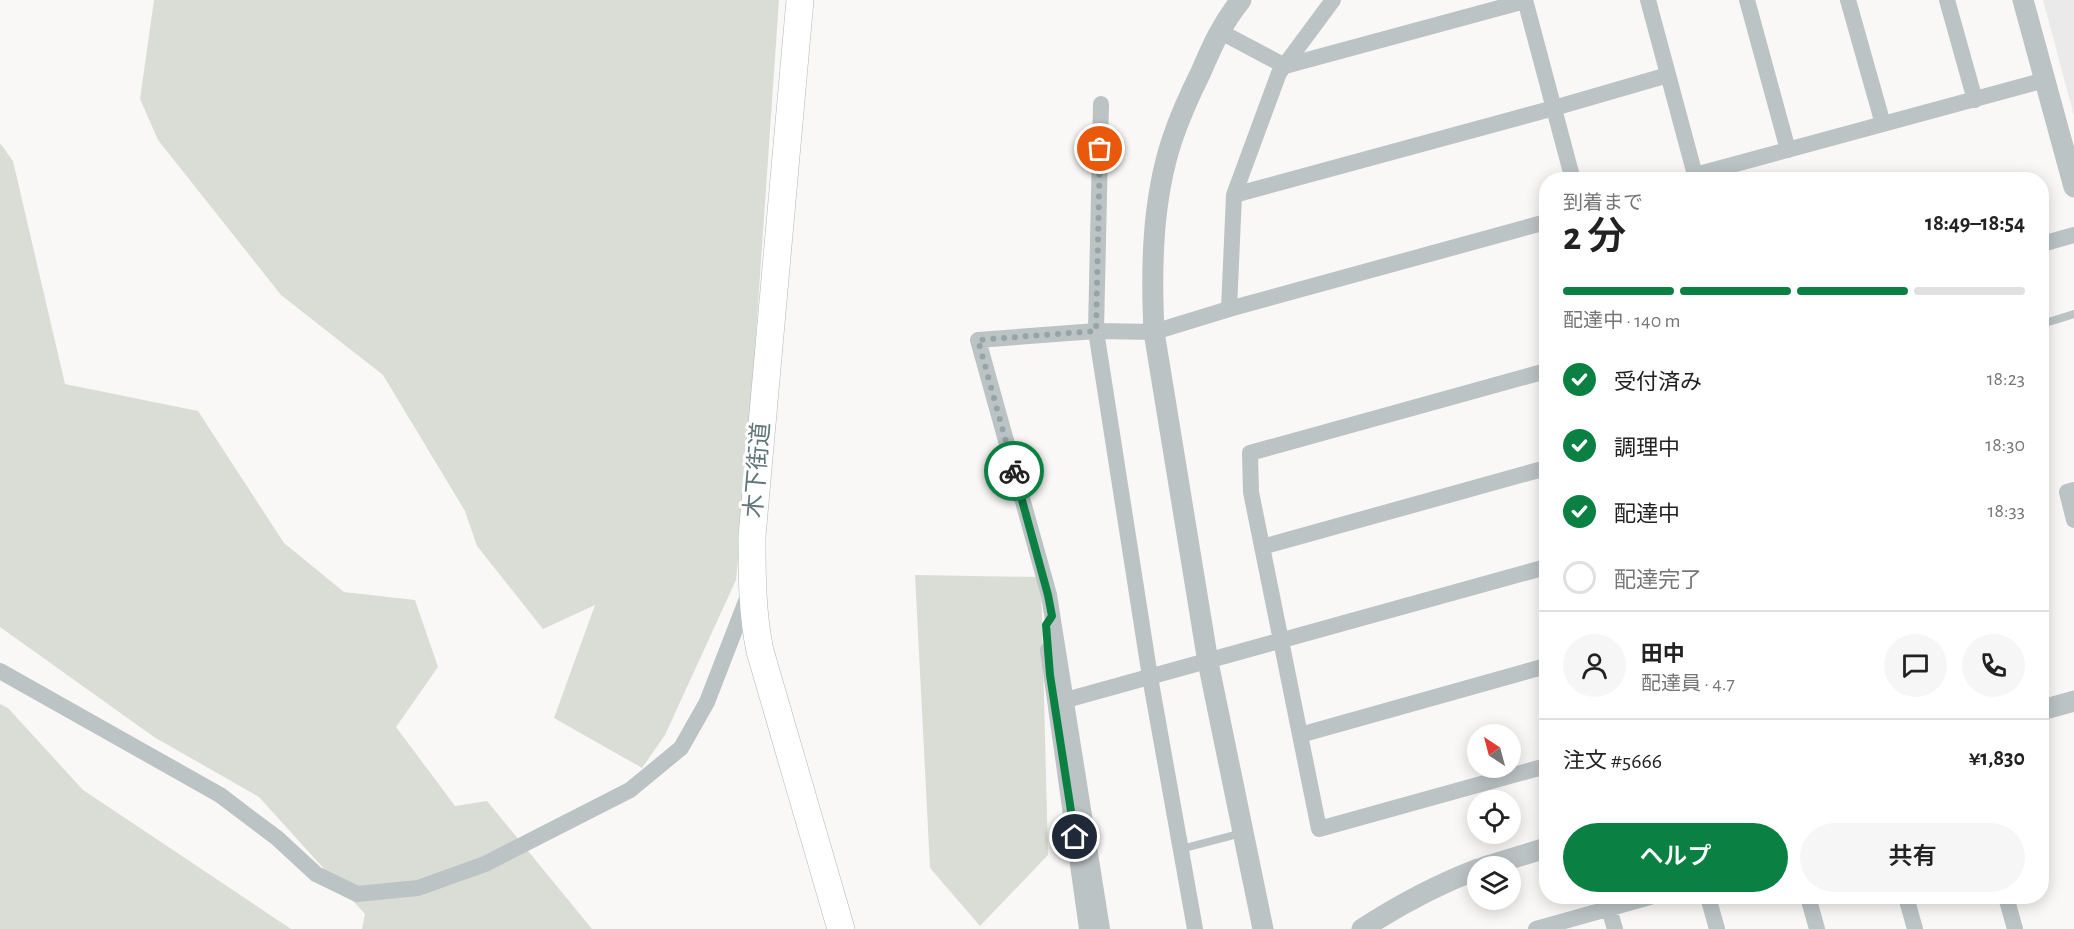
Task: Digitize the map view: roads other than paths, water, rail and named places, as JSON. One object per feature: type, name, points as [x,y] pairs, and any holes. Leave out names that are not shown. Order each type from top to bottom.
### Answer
[{"type":"main road","name":"木下街道","points":[[800,0],[752,536],[752,588],[754,622],[760,651],[841,929]]},
{"type":"street","points":[[1241,0],[1220,31],[1187,102],[1172,141],[1160,189],[1153,244],[1154,332],[1208,662],[1263,929]]},
{"type":"street","points":[[1228,309],[1234,195],[1280,73],[1333,0]]},
{"type":"street","points":[[1220,31],[1285,66],[1525,0],[1571,172]]},
{"type":"street","points":[[1648,0],[1695,172]]},
{"type":"street","points":[[1747,0],[1788,150]]},
{"type":"street","points":[[1848,0],[1883,124]]},
{"type":"street","points":[[1947,0],[1975,100]]},
{"type":"street","points":[[2023,0],[2074,187]]},
{"type":"street","points":[[1234,195],[1668,75]]},
{"type":"street","points":[[1713,172],[2045,80]]},
{"type":"street","points":[[1101,104],[1096,331],[1150,677],[1195,929]]},
{"type":"street","points":[[1102,929],[1048,595],[978,340],[1096,331],[1154,332],[1228,309],[1539,224]]},
{"type":"street","points":[[2049,242],[2074,235]]},
{"type":"street","points":[[1539,373],[1250,453],[1251,492],[1319,829],[1539,767]]},
{"type":"street","points":[[1262,547],[1539,470]]},
{"type":"street","points":[[2074,490],[2067,492],[2074,520]]},
{"type":"street","points":[[1066,700],[1539,569]]},
{"type":"street","points":[[0,671],[220,795],[277,838],[316,874],[357,894],[418,888],[485,864],[630,790],[681,748],[707,702],[742,607],[752,588]]},
{"type":"street","points":[[1052,616],[1046,625],[1050,675],[1087,929]]},
{"type":"street","points":[[1300,735],[1539,668]]},
{"type":"street","points":[[2049,708],[2074,701]]},
{"type":"street","points":[[1520,856],[1539,850]]},
{"type":"street","points":[[1362,929],[1393,908],[1467,874]]},
{"type":"street","points":[[1536,929],[1626,904]]},
{"type":"street","points":[[1710,904],[1717,929]]},
{"type":"street","points":[[1810,904],[1817,929]]},
{"type":"street","points":[[1908,904],[1915,929]]},
{"type":"street","points":[[2008,904],[2015,929]]},
{"type":"street","points":[[1609,909],[1614,929]]},
{"type":"lane","points":[[2049,322],[2074,314]]},
{"type":"lane","points":[[1181,849],[1242,833]]}]
